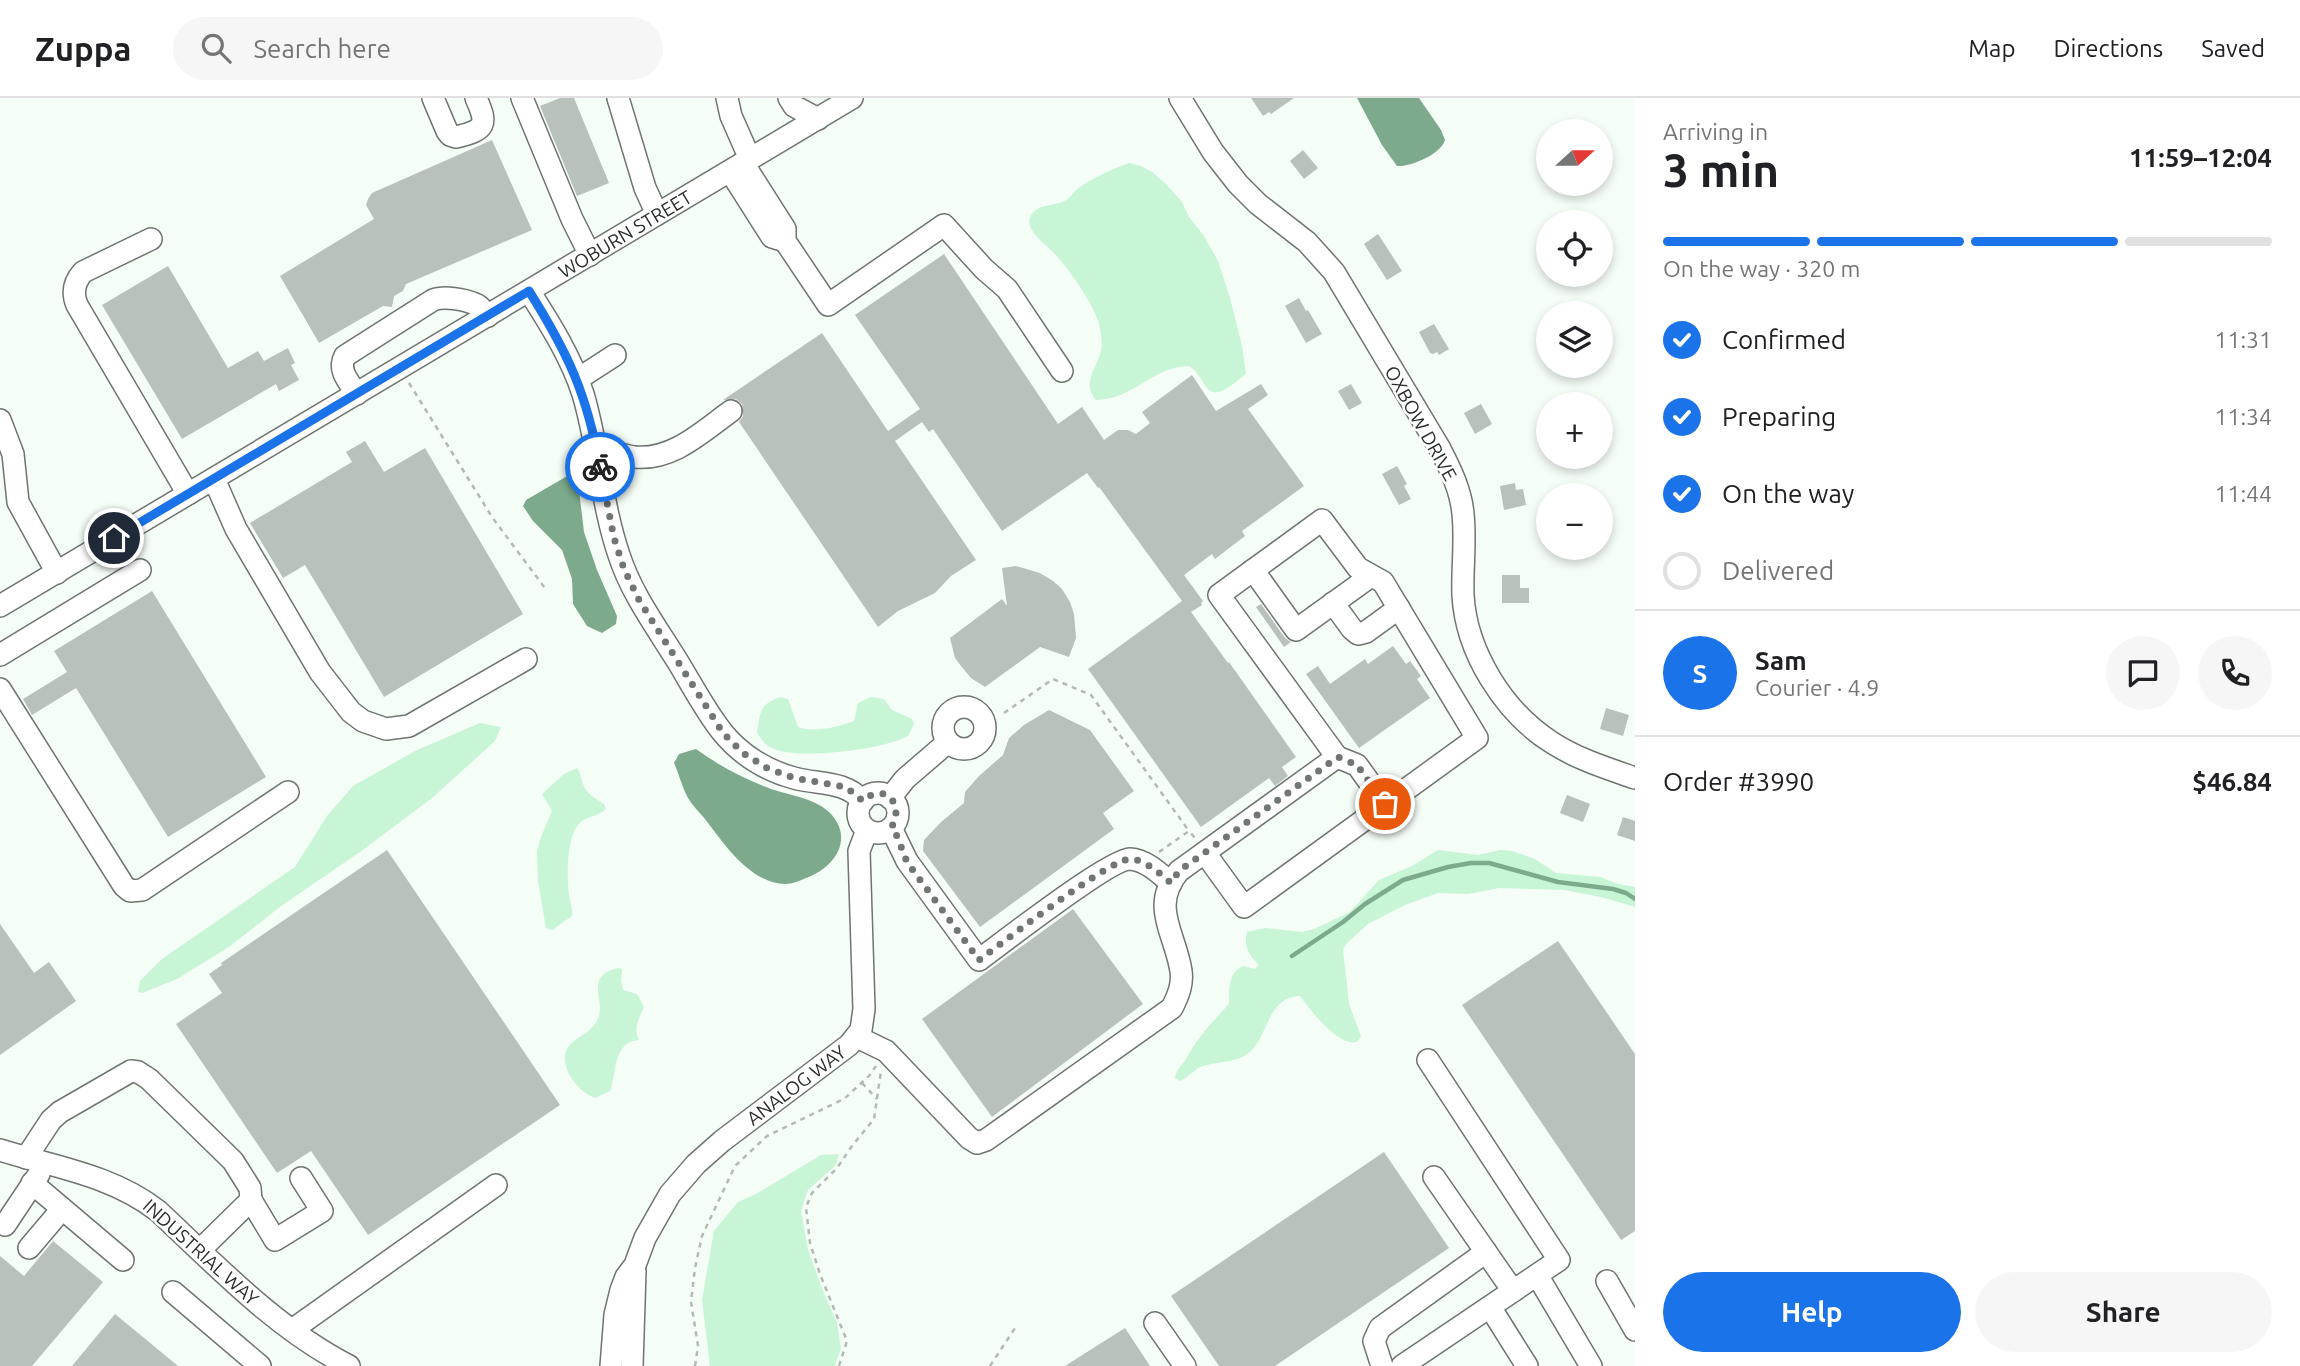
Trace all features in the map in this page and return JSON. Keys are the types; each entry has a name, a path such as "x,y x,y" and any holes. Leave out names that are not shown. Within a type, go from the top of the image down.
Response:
{"street":[{"path":"433,98 447,131 456,137 484,124 485,117 476,98"},
{"path":"522,98 572,219 590,255"},
{"path":"618,98 645,188 657,214"},
{"path":"727,98 741,164 772,237 785,241 828,305 944,225 984,269 1007,289 1062,371"},
{"path":"789,98 794,106 818,119"},
{"name":"WOBURN STREET","path":"0,606 851,98"},
{"name":"OXBOW DRIVE","path":"1180,98 1213,152 1238,184 1258,204 1307,242 1334,272 1440,449 1451,470 1462,503 1463,596 1468,627 1496,686 1522,720 1551,742 1577,756 1635,778"},
{"path":"151,239 83,272 76,282 74,293 77,305 188,494"},
{"path":"529,291 559,340 578,379 596,446 610,522 624,569 639,600 723,733 743,753 767,768 794,778 846,787 863,801 869,795 877,793 890,798 897,814 891,828 878,833 867,830"},
{"path":"356,394 342,369 345,356 433,300 442,298 472,303 488,316"},
{"path":"578,379 615,355"},
{"path":"596,446 634,457 661,455 684,445 731,411"},
{"path":"0,420 13,454 18,502 57,573"},
{"path":"214,479 236,529 320,672 351,712 363,721 386,729 409,726 526,659"},
{"path":"1205,853 1244,907 1477,738 1382,582 1358,568 1322,520 1219,595 1338,757 1357,765 1385,804"},
{"path":"0,656 140,570"},
{"path":"1252,570 1296,630 1371,576"},
{"path":"1333,603 1353,631 1360,634 1399,608"},
{"path":"0,689 124,886 130,891 142,890 288,792"},
{"path":"890,798 905,779 948,742"},
{"path":"858,1037 886,1051 972,1141 982,1142 1006,1116 1133,1023 1172,1008 1180,990 1181,972 1165,917 1171,883 1179,871 1338,757"},
{"name":"ANALOG WAY","path":"611,1366 615,1315 621,1290 635,1265 645,1238 670,1194 696,1164 722,1141 858,1037 863,1022 865,995 859,851 867,830 859,817 863,801"},
{"path":"891,828 907,862 983,966 1095,876 1118,862 1127,859 1148,865 1171,883"},
{"path":"1409,1364 1559,1260 1427,1060"},
{"path":"5,1225 33,1183 36,1161 51,1120 60,1112 131,1071 149,1079 233,1161 250,1188 251,1200 275,1240 321,1211 301,1178"},
{"name":"INDUSTRIAL WAY","path":"0,1150 101,1179 128,1191 158,1211 241,1290 292,1331 343,1365"},
{"path":"1434,1177 1513,1291"},
{"path":"33,1183 123,1260"},
{"path":"292,1331 496,1185"},
{"path":"200,1250 251,1200"},
{"path":"29,1248 62,1209"},
{"path":"1382,1366 1374,1341 1380,1328 1486,1252"},
{"name":"ANALOG WAY","path":"632,1366 635,1265"},
{"path":"1537,1275 1591,1366"},
{"path":"1607,1281 1635,1330"},
{"path":"173,1292 260,1366"},
{"path":"1490,1307 1520,1363"},
{"path":"1155,1322 1185,1366"}],"path":[{"path":"400,368 492,517 547,591"},
{"path":"1004,713 1053,679 1091,695 1205,853"},
{"path":"1148,865 1154,856 1189,831"},
{"path":"697,1366 698,1346 691,1302 695,1268 702,1236 735,1166 766,1136 844,1100 878,1063"},
{"path":"839,1366 848,1340 810,1243 806,1207 812,1194 837,1168 874,1119 883,1067"},
{"path":"862,1083 878,1100"},
{"path":"990,1366 1017,1325"}],"shaded area":[{"path":"1357,98 1419,98 1445,140 1438,150 1425,159 1397,166 1382,145"},
{"path":"1129,163 1152,172 1165,183 1182,202 1218,261 1242,346 1246,374 1221,391 1207,388 1189,366 1164,371 1109,399 1096,400 1092,393 1091,376 1102,344 1096,316 1066,267 1034,233 1029,220 1039,208 1062,202 1089,181"},
{"path":"569,475 574,475 578,482 584,532 617,616 616,624 602,633 587,626 573,604 572,579 562,550 533,521 523,506 526,500"},
{"path":"780,697 788,699 798,727 804,729 826,728 854,721 858,703 871,697 884,699 892,710 912,719 914,724 908,736 881,745 841,752 784,752 767,745 757,732 762,710 768,703"},
{"path":"480,723 501,727 495,741 432,798 281,906 229,947 177,979 142,993 138,992 140,981 162,959 295,867 327,816 353,786 417,750"},
{"path":"696,749 747,779 816,803 830,813 841,833 838,852 832,860 816,873 788,884 772,882 749,870 729,850 686,794 674,763 679,754"},
{"path":"577,768 586,790 604,804 606,809 581,822 574,832 569,849 568,869 572,916 552,930 546,928 538,881 537,851 552,811 542,794 564,774"},
{"path":"1438,850 1478,855 1500,850 1512,851 1535,859 1556,873 1600,877 1635,887 1635,907 1564,890 1499,888 1468,894 1438,893 1405,905 1368,924 1343,950 1349,1004 1361,1036 1357,1042 1342,1039 1334,1033 1300,996 1289,998 1275,1009 1257,1044 1246,1055 1203,1066 1180,1081 1175,1078 1200,1037 1229,1004 1230,982 1234,973 1243,966 1255,969 1259,965 1248,950 1247,932 1265,928 1302,932 1314,929 1350,912 1379,880 1412,866"},
{"path":"618,968 622,969 623,990 637,994 644,1007 637,1027 639,1040 624,1046 617,1060 610,1091 595,1098 570,1076 565,1060 566,1052 570,1045 595,1024 600,1009 599,982 602,976"},
{"path":"839,1154 836,1165 808,1190 801,1211 808,1249 837,1323 841,1348 835,1366 710,1366 702,1300 714,1231 738,1202 821,1155"}],"building":[{"path":"560,98 574,98 609,183 577,196 540,106"},
{"path":"1251,98 1294,98 1271,114 1269,112 1263,116"},
{"path":"492,140 532,230 406,284 403,291 394,296 392,307 383,306 319,343 280,276 374,219 366,205 372,193"},
{"path":"1303,150 1318,168 1304,179 1290,161"},
{"path":"1378,234 1402,271 1387,280 1364,244"},
{"path":"944,254 1058,424 1082,407 1104,440 1118,430 1128,430 1136,434 1150,423 1142,412 1192,375 1216,411 1261,384 1268,395 1248,409 1304,486 1242,531 1245,536 1215,559 1212,554 1184,575 1203,601 1202,605 1191,612 1296,757 1282,767 1288,776 1275,786 1269,778 1201,827 1088,669 1182,601 1087,473 1002,531 933,429 929,432 922,422 895,441 976,560 951,576 935,593 898,611 878,627 739,422 743,416 742,404 736,399 723,400 822,333 888,431 920,409 855,315"},
{"path":"168,266 228,368 258,351 264,361 288,348 295,363 291,365 299,380 279,391 276,384 182,439 102,305"},
{"path":"1299,298 1322,334 1306,343 1285,306"},
{"path":"1434,324 1449,349 1439,355 1437,352 1430,353 1419,332"},
{"path":"1351,384 1362,403 1349,410 1338,391"},
{"path":"1481,404 1492,424 1475,434 1464,413"},
{"path":"365,441 384,472 425,448 523,614 384,697 305,565 283,578 250,523 352,462 346,452"},
{"path":"1397,466 1407,484 1404,486 1411,499 1399,505 1382,474"},
{"path":"1515,483 1516,490 1523,489 1526,505 1504,510 1500,486"},
{"path":"1016,566 1040,573 1062,589 1074,614 1076,638 1069,657 1040,647 985,687 971,678 955,658 950,638 1002,599 1007,606 1002,568"},
{"path":"1502,575 1520,575 1520,588 1529,588 1529,603 1502,603"},
{"path":"152,591 266,777 168,837 76,688 32,715 23,699 67,672 54,651"},
{"path":"1261,604 1285,638 1291,642 1284,647 1256,607"},
{"path":"1393,646 1406,664 1410,661 1421,676 1417,679 1430,698 1359,748 1306,674 1318,666 1330,684 1365,659 1368,664"},
{"path":"1606,708 1629,715 1623,736 1600,729"},
{"path":"1049,710 1090,730 1134,791 1103,813 1114,829 980,927 923,851 924,840 964,803 965,792 1003,755 1009,738"},
{"path":"1567,795 1590,804 1583,822 1560,813"},
{"path":"1623,817 1635,821 1635,841 1617,835"},
{"path":"387,850 560,1105 368,1235 311,1151 277,1173 176,1024 222,993 209,974 222,965 221,963"},
{"path":"1073,909 1143,1004 992,1117 922,1019"},
{"path":"0,924 34,973 49,962 76,1001 0,1055"},
{"path":"1558,941 1635,1054 1635,1231 1621,1240 1462,1005"},
{"path":"1384,1152 1449,1248 1275,1366 1219,1366 1171,1296"},
{"path":"53,1241 103,1282 32,1366 0,1366 0,1256 24,1276"},
{"path":"115,1314 178,1366 72,1366"},
{"path":"1125,1328 1150,1366 1065,1366"}],"waterway":[{"path":"1292,956 1403,880 1471,863 1489,863 1558,882 1613,889 1635,899"}],"way so far":[{"path":"600,467 614,538 624,569 639,600 723,733 743,753 776,772 815,783 846,787 863,801 869,795 877,793 891,799 895,805 897,819 891,828 907,862 979,960 1118,862 1127,859 1142,862 1171,883 1179,871 1338,757 1357,765 1385,804"}],"route":[{"path":"114,538 529,291 559,340 578,379 600,467"}]}
